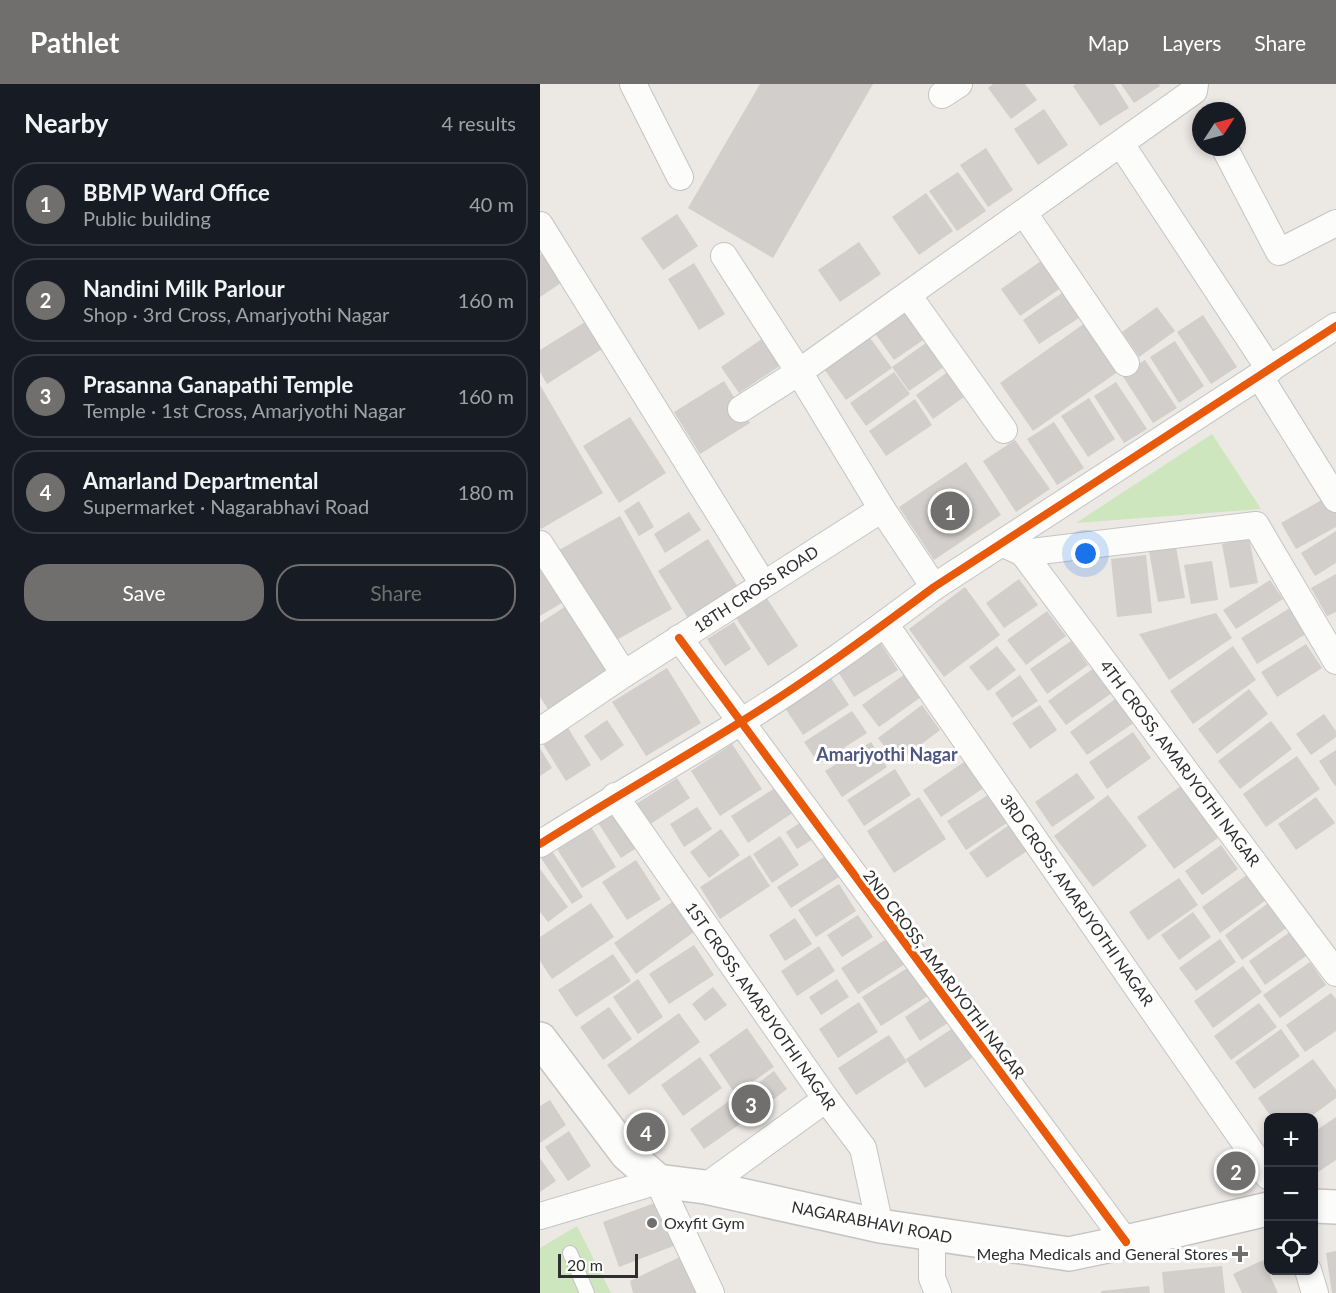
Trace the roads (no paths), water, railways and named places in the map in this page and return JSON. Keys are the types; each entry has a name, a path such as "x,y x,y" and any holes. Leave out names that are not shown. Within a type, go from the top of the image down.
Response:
{"main road":[{"path":"540,1039 627,1155 658,1181"},
{"name":"NAGARABHAVI ROAD","path":"658,1181 705,1187 880,1226 1069,1254 1264,1210"},
{"path":"1318,1206 1336,1207"}],"street":[{"path":"633,84 680,177"},
{"path":"741,409 799,372 1121,144 1198,95"},
{"path":"1121,144 1265,374 1336,499"},
{"path":"1229,156 1279,252 1336,224"},
{"path":"1024,213 1126,363"},
{"path":"540,225 763,584"},
{"path":"724,256 934,588"},
{"path":"908,295 1004,430"},
{"path":"540,844 615,796 741,722 934,588 1012,548 1336,326"},
{"name":"18TH CROSS ROAD","path":"540,731 679,638 882,509"},
{"path":"1012,548 1256,525 1336,661"},
{"path":"540,544 624,674"},
{"name":"4TH CROSS, AMARJYOTHI NAGAR","path":"1012,548 1336,974"},
{"name":"3RD CROSS, AMARJYOTHI NAGAR","path":"885,624 1264,1169"},
{"name":"2ND CROSS, AMARJYOTHI NAGAR","path":"679,638 1126,1242"},
{"name":"1ST CROSS, AMARJYOTHI NAGAR","path":"615,796 826,1100 863,1148 880,1226"},
{"path":"705,1187 826,1100"},
{"path":"540,1215 658,1181 711,1293"},
{"path":"932,1234 932,1278 938,1293"},
{"path":"1310,1275 1315,1293"}],"lane":[{"path":"570,1253 586,1293"}],"place":[{"name":"BBMP Ward Office","path":"950,511"},
{"name":"Prasanna Ganapathi Temple","path":"751,1104"},
{"name":"Amarland Departmental","path":"646,1132"},
{"name":"Nandini Milk Parlour","path":"1236,1171"},
{"name":"Oxyfit Gym","path":"652,1223"},
{"name":"Megha Medicals and General Stores","path":"1240,1254"}],"district":[{"name":"Amarjyothi Nagar","path":"887,755"}]}
